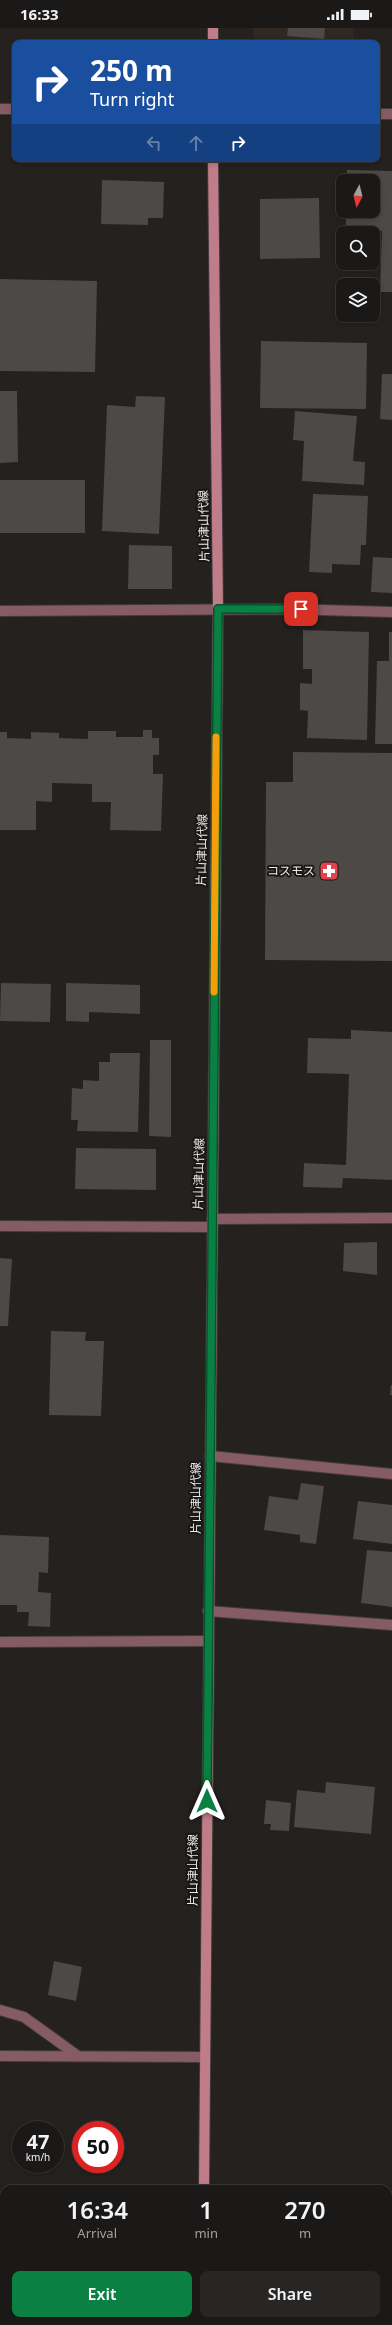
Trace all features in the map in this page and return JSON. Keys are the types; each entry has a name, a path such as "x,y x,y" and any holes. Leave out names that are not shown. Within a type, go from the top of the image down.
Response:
{"main road":[{"path":"213,28 213,40"},
{"name":"片山津山代線","path":"204,2185 218,609 213,162"}],"street":[{"path":"0,109 12,109"},
{"path":"380,114 392,114"},
{"path":"0,611 286,609 392,612"},
{"path":"0,1226 212,1223 392,1218"},
{"path":"210,1456 392,1474"},
{"path":"208,1611 392,1625"},
{"path":"0,1642 208,1641"},
{"path":"0,2010 24,2017 78,2056"},
{"path":"0,2056 205,2057"}],"shaded area":[{"path":"253,28 353,28 354,40 254,40"}],"building":[{"path":"288,28 325,28 324,39 287,36"},
{"path":"347,170 392,171 392,292 380,292 382,231 380,231 380,226 346,226 346,218 380,218 380,174 347,174"},
{"path":"102,180 164,182 163,218 148,218 148,225 101,224"},
{"path":"319,198 320,258 260,259 260,199"},
{"path":"0,279 97,281 95,372 0,371"},
{"path":"261,341 367,343 366,409 260,408"},
{"path":"382,374 392,374 392,420 380,419"},
{"path":"0,391 17,391 18,462 0,463"},
{"path":"136,396 165,397 159,534 102,531 107,405 135,407"},
{"path":"295,411 357,416 353,461 365,462 364,485 302,481 304,441 293,440"},
{"path":"0,480 85,480 85,533 0,533"},
{"path":"313,494 368,496 366,545 361,545 360,565 332,564 332,573 309,572"},
{"path":"129,545 172,546 172,589 128,589"},
{"path":"373,557 392,558 392,593 371,592"},
{"path":"303,630 369,632 367,740 307,738 308,711 300,710 300,683 312,684 312,669 303,669"},
{"path":"389,632 392,632 392,744 375,744 377,661 389,661"},
{"path":"143,730 152,730 152,738 159,738 159,755 153,755 153,774 163,774 161,831 110,830 111,802 92,802 92,784 52,783 52,802 36,801 36,830 0,830 0,732 7,732 7,738 31,739 31,732 59,733 59,738 88,739 88,731 116,731 116,737 143,737"},
{"name":"コスモス","path":"293,752 392,753 392,961 265,960 266,782 293,782"},
{"path":"1,983 51,984 50,1022 0,1021"},
{"path":"66,983 140,985 140,1014 89,1012 89,1022 66,1021"},
{"path":"351,1030 392,1032 392,1180 343,1178 342,1188 303,1187 304,1163 346,1165 349,1074 307,1073 308,1038 351,1039"},
{"path":"150,1040 171,1040 171,1137 149,1136"},
{"path":"110,1053 140,1053 138,1132 77,1131 78,1120 71,1120 72,1088 83,1089 83,1080 99,1081 99,1062 110,1062"},
{"path":"76,1148 156,1149 156,1190 75,1189"},
{"path":"377,1242 377,1275 343,1271 344,1243"},
{"path":"0,1258 12,1259 8,1326 0,1326"},
{"path":"51,1331 86,1332 85,1341 104,1341 101,1416 49,1415"},
{"path":"391,1385 392,1395 390,1395"},
{"path":"301,1483 324,1486 316,1544 300,1542 300,1535 264,1530 269,1496 298,1500"},
{"path":"358,1501 392,1505 392,1544 353,1539"},
{"path":"0,1535 49,1537 48,1573 39,1572 38,1592 51,1593 50,1627 28,1626 29,1612 17,1612 17,1605 0,1605"},
{"path":"367,1550 392,1552 392,1607 361,1603"},
{"path":"326,1782 375,1787 371,1834 294,1827 297,1790 325,1793"},
{"path":"266,1800 291,1803 289,1831 270,1830 271,1824 264,1824"},
{"path":"54,1961 82,1967 76,2001 48,1995"}],"slow traffic":[{"path":"214,992 216,737"}],"place":[{"name":"コスモス","path":"329,871"}],"route":[{"path":"207,1801 218,609 301,609"}]}
